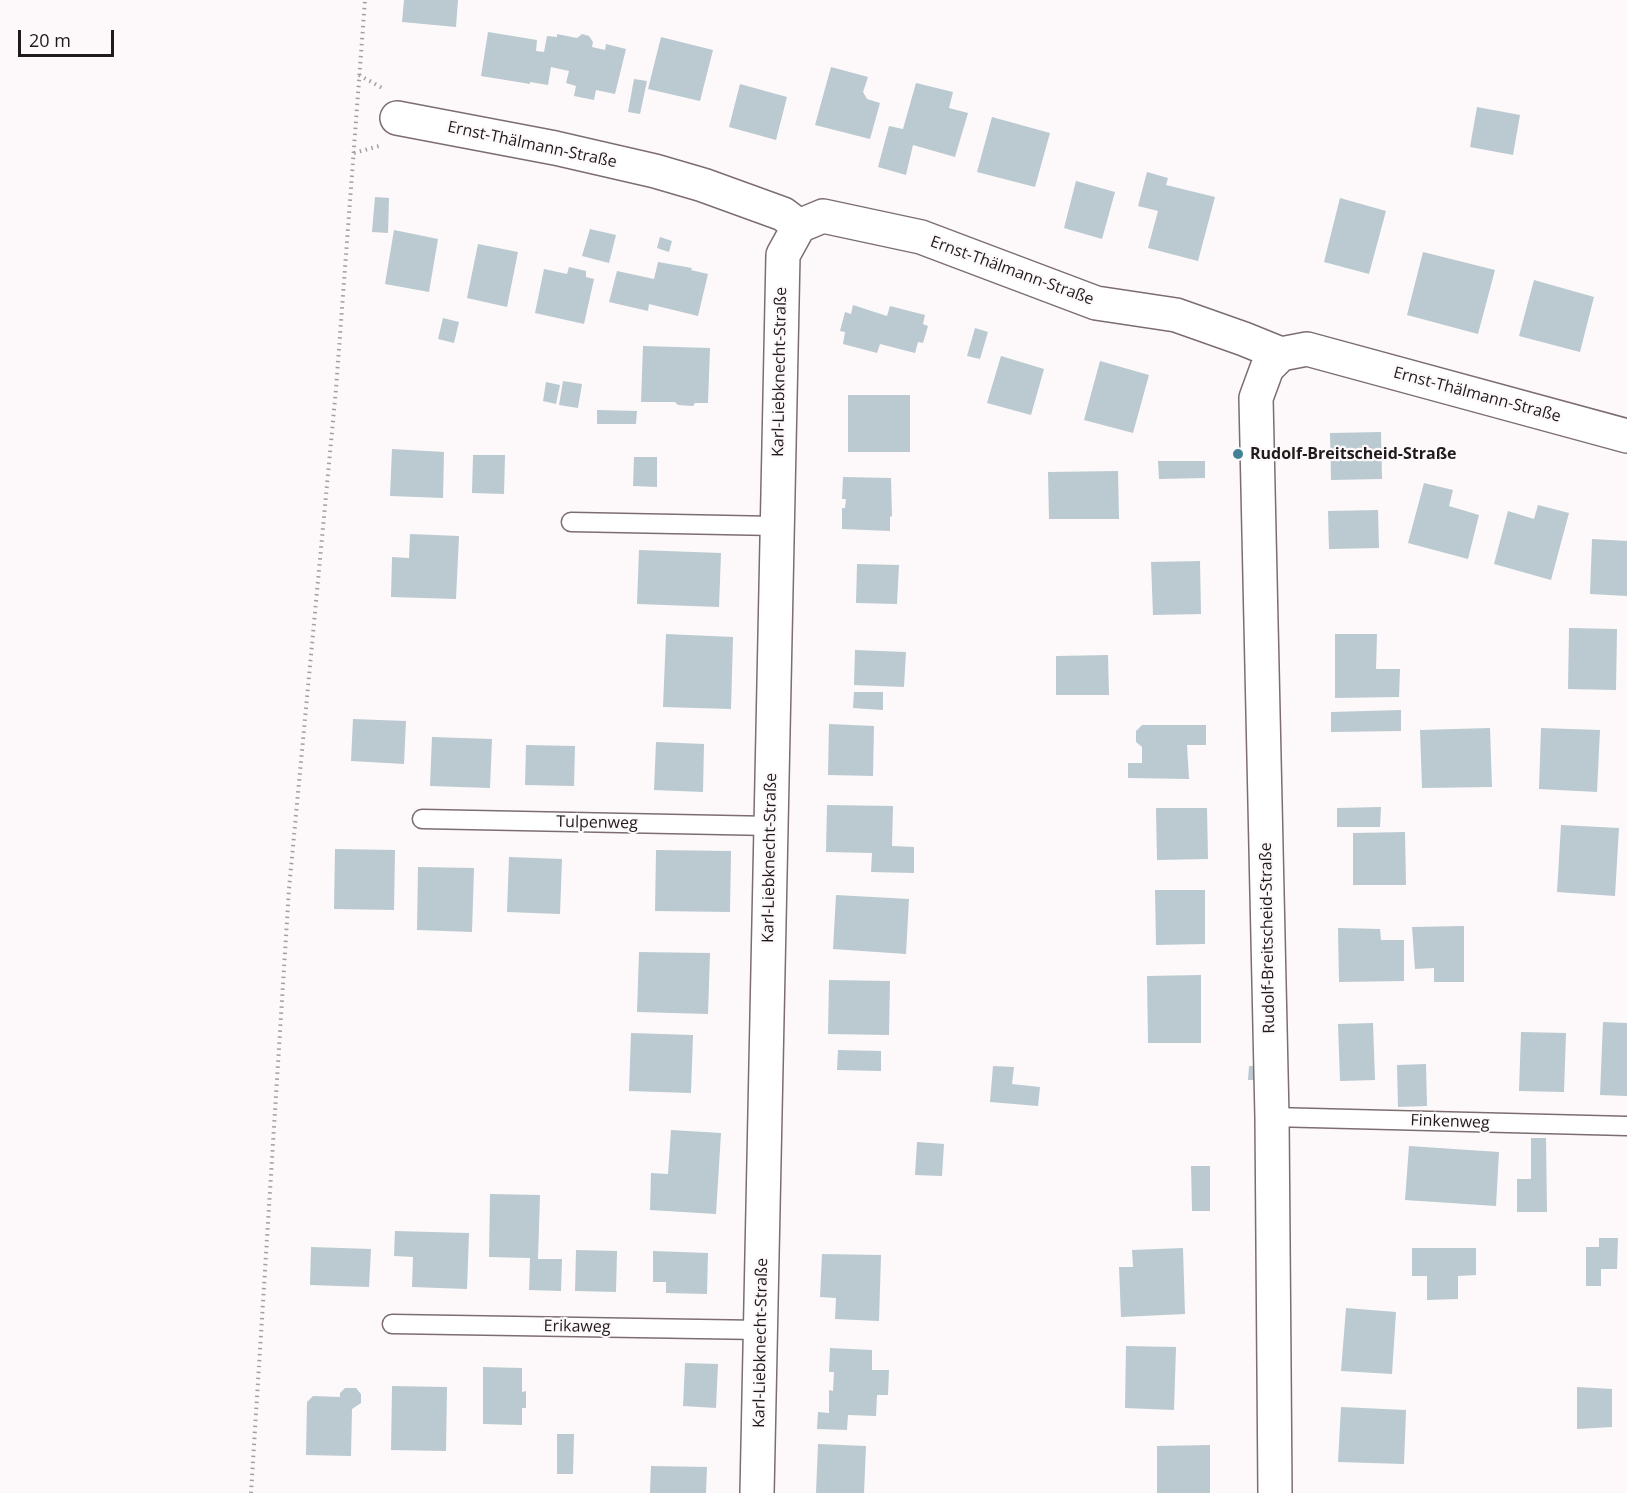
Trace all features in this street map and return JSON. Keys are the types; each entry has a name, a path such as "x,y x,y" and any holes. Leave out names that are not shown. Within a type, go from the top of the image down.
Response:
{"street":[{"name":"Ernst-Thälmann-Straße","path":"389,118 555,148 655,171 703,185 783,214 799,226 823,216 921,237 1096,303 1176,315 1281,354 1307,349 1627,436"},
{"name":"Karl-Liebknecht-Straße","path":"757,1493 783,255 799,226"},
{"name":"Rudolf-Breitscheid-Straße","path":"1275,1493 1272,1117 1256,398 1267,368 1281,354"}],"lane":[{"path":"571,522 776,526"},
{"name":"Tulpenweg","path":"422,819 771,826"},
{"name":"Finkenweg","path":"1272,1117 1627,1126"},
{"name":"Erikaweg","path":"392,1324 761,1330"}],"path":[{"path":"251,1493 289,889 336,389 365,0"},
{"path":"354,153 389,118 359,75"}],"building":[{"path":"404,0 458,0 456,27 402,22"},
{"path":"488,32 537,40 536,51 544,52 547,36 557,37 557,34 577,38 582,34 589,36 593,42 592,47 605,50 606,44 626,49 615,94 596,90 594,100 574,96 576,86 566,83 569,71 551,67 548,85 481,76"},
{"path":"661,37 713,50 700,101 648,89"},
{"path":"831,67 868,77 863,92 867,99 880,103 870,139 815,125"},
{"path":"634,79 647,81 640,114 628,112"},
{"path":"916,83 953,92 949,108 968,113 955,157 913,145 906,175 878,167 889,126 903,129"},
{"path":"740,84 787,97 776,140 729,127"},
{"path":"1477,107 1520,115 1513,155 1470,147"},
{"path":"992,117 1050,133 1035,187 977,172"},
{"path":"1147,172 1168,178 1166,185 1215,197 1198,261 1148,248 1158,211 1138,206"},
{"path":"1076,181 1115,192 1102,239 1064,228"},
{"path":"375,197 389,198 388,233 372,232"},
{"path":"1340,198 1386,211 1369,274 1324,262"},
{"path":"590,229 616,235 609,263 582,256"},
{"path":"394,230 438,239 429,292 385,284"},
{"path":"660,237 672,241 669,252 657,248"},
{"path":"478,244 518,252 507,307 467,298"},
{"path":"1423,252 1495,270 1478,334 1407,315"},
{"path":"658,262 692,268 691,270 708,274 698,316 649,304 648,311 609,302 617,271 654,279"},
{"path":"569,267 586,271 586,277 594,279 584,324 535,313 544,269 567,274"},
{"path":"1534,280 1594,297 1580,352 1519,336"},
{"path":"853,305 887,316 890,306 925,315 923,324 928,326 923,343 918,342 915,353 880,344 877,353 843,344 845,332 840,331 845,312 851,314"},
{"path":"443,318 459,322 454,343 438,339"},
{"path":"975,328 988,332 980,359 967,356"},
{"path":"643,346 710,348 708,403 695,403 693,406 678,405 675,402 641,402"},
{"path":"1001,356 1044,369 1031,415 987,403"},
{"path":"1100,361 1149,375 1133,433 1084,420"},
{"path":"563,381 582,384 578,408 559,405"},
{"path":"546,382 560,385 556,404 543,401"},
{"path":"848,395 910,395 910,452 848,452"},
{"path":"597,410 637,411 636,424 597,424"},
{"path":"1381,432 1382,479 1331,480 1330,433"},
{"path":"392,449 444,452 443,498 390,496"},
{"path":"473,455 505,455 504,494 472,493"},
{"path":"634,457 657,457 657,487 633,486"},
{"path":"1158,461 1205,461 1205,478 1159,479"},
{"path":"1118,471 1119,519 1049,519 1048,472"},
{"path":"843,477 891,478 890,531 842,529 842,508 845,508 846,499 842,499"},
{"path":"1424,483 1453,490 1449,506 1479,515 1468,559 1408,543"},
{"path":"1538,505 1569,513 1551,580 1494,564 1508,511 1534,519"},
{"path":"1378,510 1379,548 1329,549 1328,511"},
{"path":"410,534 459,536 456,599 391,597 392,557 409,558"},
{"path":"1592,539 1627,541 1627,596 1590,594"},
{"path":"639,550 721,553 719,607 637,604"},
{"path":"1200,561 1201,614 1153,615 1151,562"},
{"path":"857,564 899,565 897,604 856,603"},
{"path":"1569,628 1617,629 1616,690 1568,689"},
{"path":"666,634 733,637 731,709 663,707"},
{"path":"1335,634 1377,634 1376,669 1400,669 1399,697 1335,698"},
{"path":"855,650 906,652 904,687 854,685"},
{"path":"1108,655 1109,695 1056,695 1056,656"},
{"path":"854,692 883,692 883,710 853,708"},
{"path":"1401,710 1401,731 1331,732 1331,712"},
{"path":"353,719 406,721 404,764 351,761"},
{"path":"829,724 874,726 873,776 828,775"},
{"path":"1142,725 1206,725 1206,745 1187,745 1189,779 1128,778 1128,763 1142,763 1142,747 1136,742 1136,731"},
{"path":"1490,728 1492,787 1422,788 1420,730"},
{"path":"1541,728 1600,730 1597,792 1539,789"},
{"path":"432,737 492,739 490,788 430,786"},
{"path":"656,742 704,744 703,792 654,790"},
{"path":"526,745 575,746 574,786 525,785"},
{"path":"827,805 893,806 892,846 914,847 914,873 871,872 872,853 826,852"},
{"path":"1381,807 1380,827 1337,827 1337,808"},
{"path":"1156,808 1207,808 1208,859 1157,860"},
{"path":"1561,825 1619,828 1615,896 1557,892"},
{"path":"1405,832 1406,885 1353,885 1353,833"},
{"path":"335,849 395,850 394,910 334,909"},
{"path":"656,850 731,851 730,912 655,911"},
{"path":"509,857 562,859 560,914 507,912"},
{"path":"418,867 474,868 472,932 417,930"},
{"path":"1155,890 1205,890 1205,944 1156,945"},
{"path":"836,895 909,899 906,954 833,949"},
{"path":"1464,926 1464,982 1434,982 1434,968 1415,969 1412,927"},
{"path":"1338,928 1380,929 1381,940 1404,940 1404,981 1339,982"},
{"path":"639,952 710,953 708,1014 637,1012"},
{"path":"1201,975 1201,1043 1148,1043 1147,976"},
{"path":"829,980 890,981 889,1035 828,1034"},
{"path":"1603,1022 1627,1023 1627,1096 1600,1095"},
{"path":"1373,1023 1375,1080 1340,1081 1338,1024"},
{"path":"1521,1032 1566,1033 1564,1092 1519,1091"},
{"path":"631,1033 693,1035 691,1093 629,1091"},
{"path":"838,1050 881,1051 881,1071 837,1070"},
{"path":"1426,1064 1427,1106 1398,1107 1397,1065"},
{"path":"993,1066 1014,1067 1012,1084 1040,1087 1038,1106 990,1102"},
{"path":"1249,1066 1258,1066 1258,1080 1248,1080"},
{"path":"671,1130 721,1133 716,1214 650,1210 651,1173 668,1174"},
{"path":"1531,1138 1546,1138 1547,1212 1517,1212 1517,1179 1531,1179"},
{"path":"917,1142 944,1144 942,1176 915,1175"},
{"path":"1409,1146 1499,1152 1496,1206 1405,1200"},
{"path":"1191,1166 1210,1166 1210,1211 1192,1211"},
{"path":"490,1194 540,1195 538,1259 562,1259 561,1291 529,1290 530,1258 489,1257"},
{"path":"395,1231 469,1233 467,1289 412,1287 413,1257 394,1256"},
{"path":"1599,1238 1618,1238 1617,1269 1601,1269 1601,1286 1586,1286 1586,1247 1599,1247"},
{"path":"311,1247 371,1249 369,1287 310,1285"},
{"path":"1183,1248 1185,1314 1121,1317 1119,1267 1133,1267 1132,1250"},
{"path":"1412,1248 1476,1248 1476,1275 1458,1276 1458,1299 1427,1300 1427,1276 1412,1276"},
{"path":"576,1250 617,1251 616,1292 575,1291"},
{"path":"653,1251 708,1253 707,1294 666,1293 666,1282 653,1282"},
{"path":"822,1254 881,1255 879,1321 835,1319 836,1298 820,1297"},
{"path":"1346,1308 1396,1312 1392,1374 1341,1371"},
{"path":"1126,1346 1176,1347 1174,1410 1125,1408"},
{"path":"830,1348 872,1350 872,1370 889,1370 888,1395 877,1395 876,1416 848,1415 847,1430 817,1429 818,1412 829,1413 829,1390 833,1391 834,1372 829,1372"},
{"path":"685,1363 718,1364 716,1408 683,1406"},
{"path":"483,1367 522,1368 522,1392 526,1391 526,1408 522,1408 522,1425 483,1424"},
{"path":"392,1386 447,1387 446,1451 391,1450"},
{"path":"1577,1387 1612,1389 1612,1427 1577,1429"},
{"path":"345,1388 356,1388 361,1394 361,1403 352,1409 351,1456 306,1455 307,1402 313,1396 340,1397 340,1393"},
{"path":"1341,1407 1406,1410 1404,1464 1338,1462"},
{"path":"557,1434 574,1434 573,1474 557,1474"},
{"path":"818,1444 866,1446 864,1493 816,1493"},
{"path":"1210,1445 1210,1493 1157,1493 1157,1446"},
{"path":"651,1466 707,1467 706,1493 650,1493"}],"place":[{"name":"Rudolf-Breitscheid-Straße","path":"1238,454"}]}
